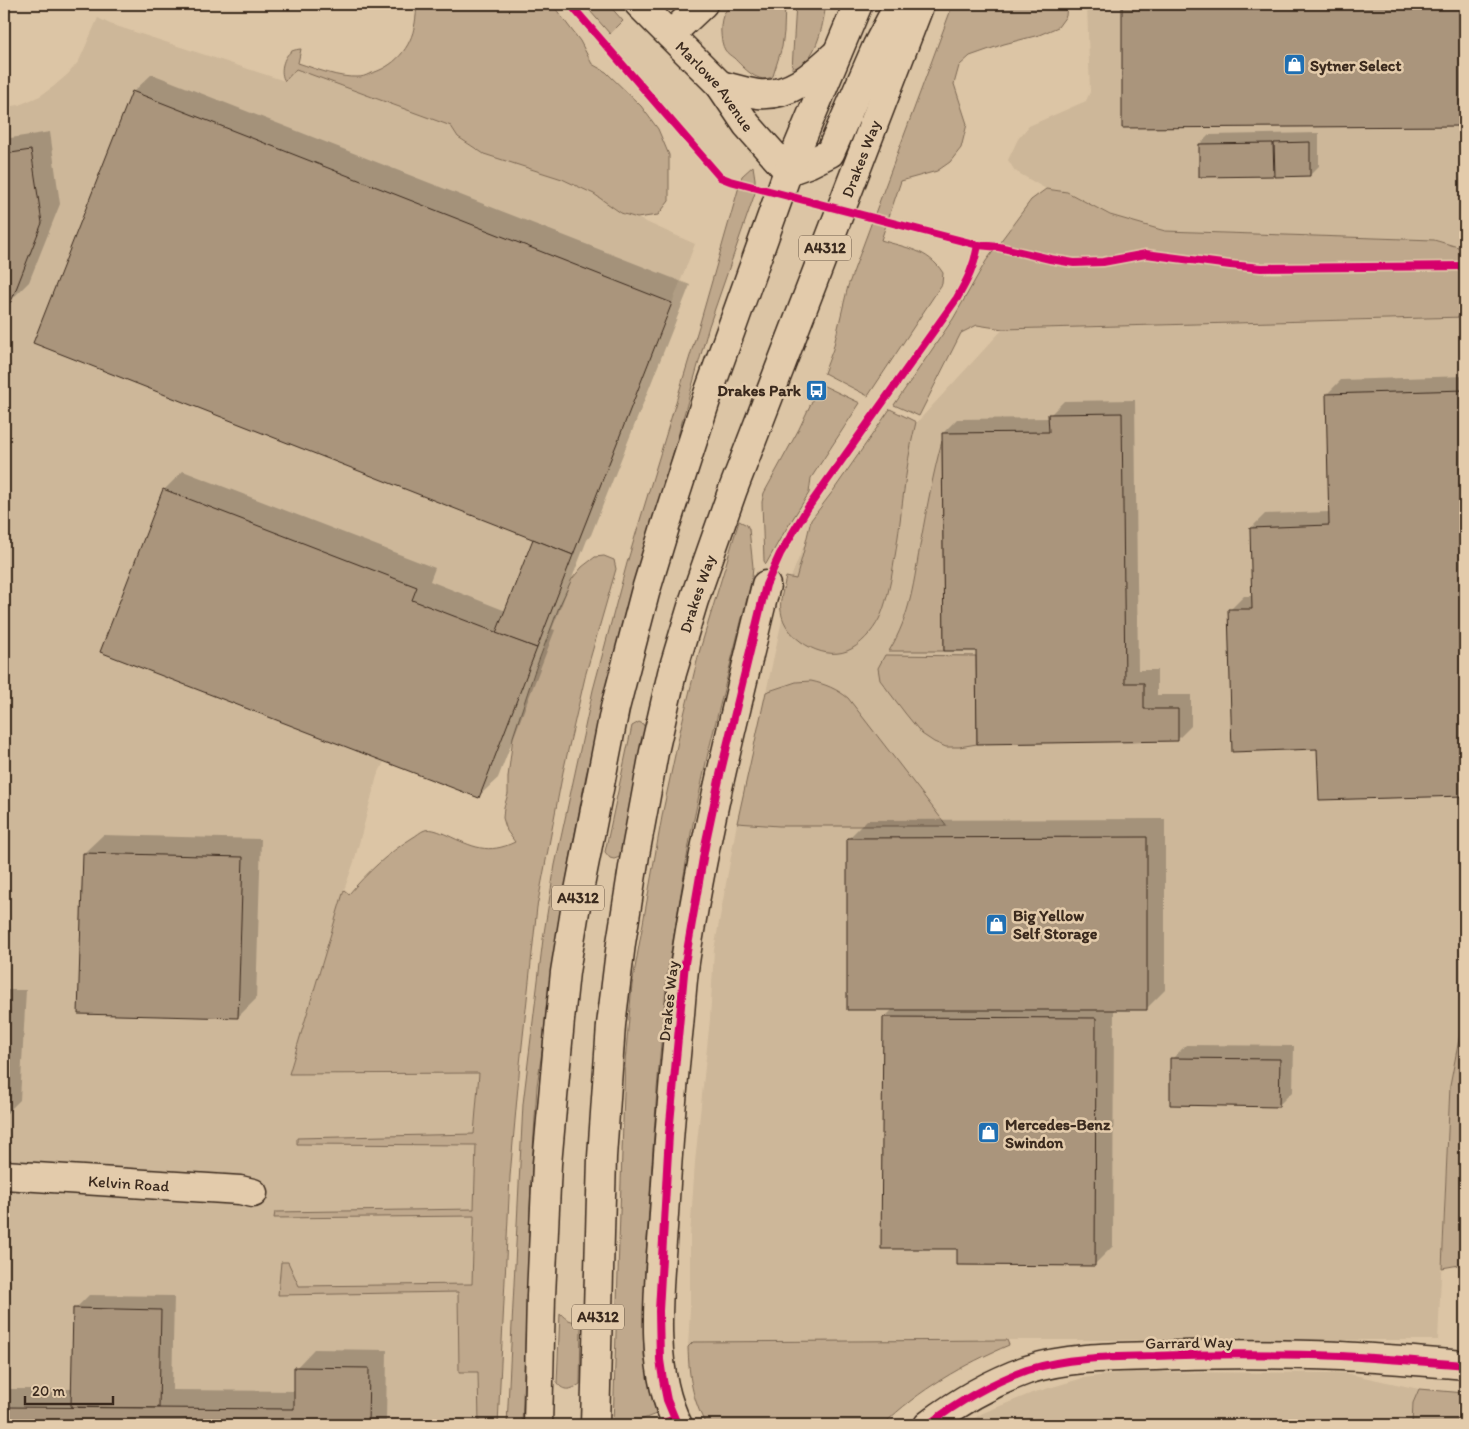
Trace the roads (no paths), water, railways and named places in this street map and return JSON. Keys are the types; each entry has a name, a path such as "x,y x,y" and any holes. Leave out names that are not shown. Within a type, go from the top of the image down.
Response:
{"main road":[{"name":"Marlowe Avenue","path":"639,4 720,86 747,125 788,171"},
{"path":"670,35 703,4"},
{"name":"A4312","path":"538,1425 547,1164 558,1038 572,928 611,727 645,593 685,461 788,171 858,4"},
{"path":"788,171 830,153 877,46 899,4"},
{"name":"Drakes Way","path":"595,1425 602,1157 611,1025 621,943 635,855 654,752 672,673 694,600 732,492 920,4"},
{"path":"720,86 758,94 781,92 808,79 837,53"},
{"name":"Drakes Way","path":"678,1425 668,1400 663,1380 659,1311 669,1134 685,963 706,841 720,775 766,585"},
{"name":"Kelvin Road","path":"4,1174 240,1190 252,1193"},
{"name":"Garrard Way","path":"928,1425 961,1402 995,1383 1028,1370 1090,1358 1192,1354 1341,1356 1465,1366"}],"place":[{"name":"Sytner Select","path":"1294,65"},
{"name":"Drakes Park","path":"817,390"},
{"name":"Big Yellow Self Storage","path":"997,924"},
{"name":"Mercedes-Benz Swindon","path":"989,1133"}]}
